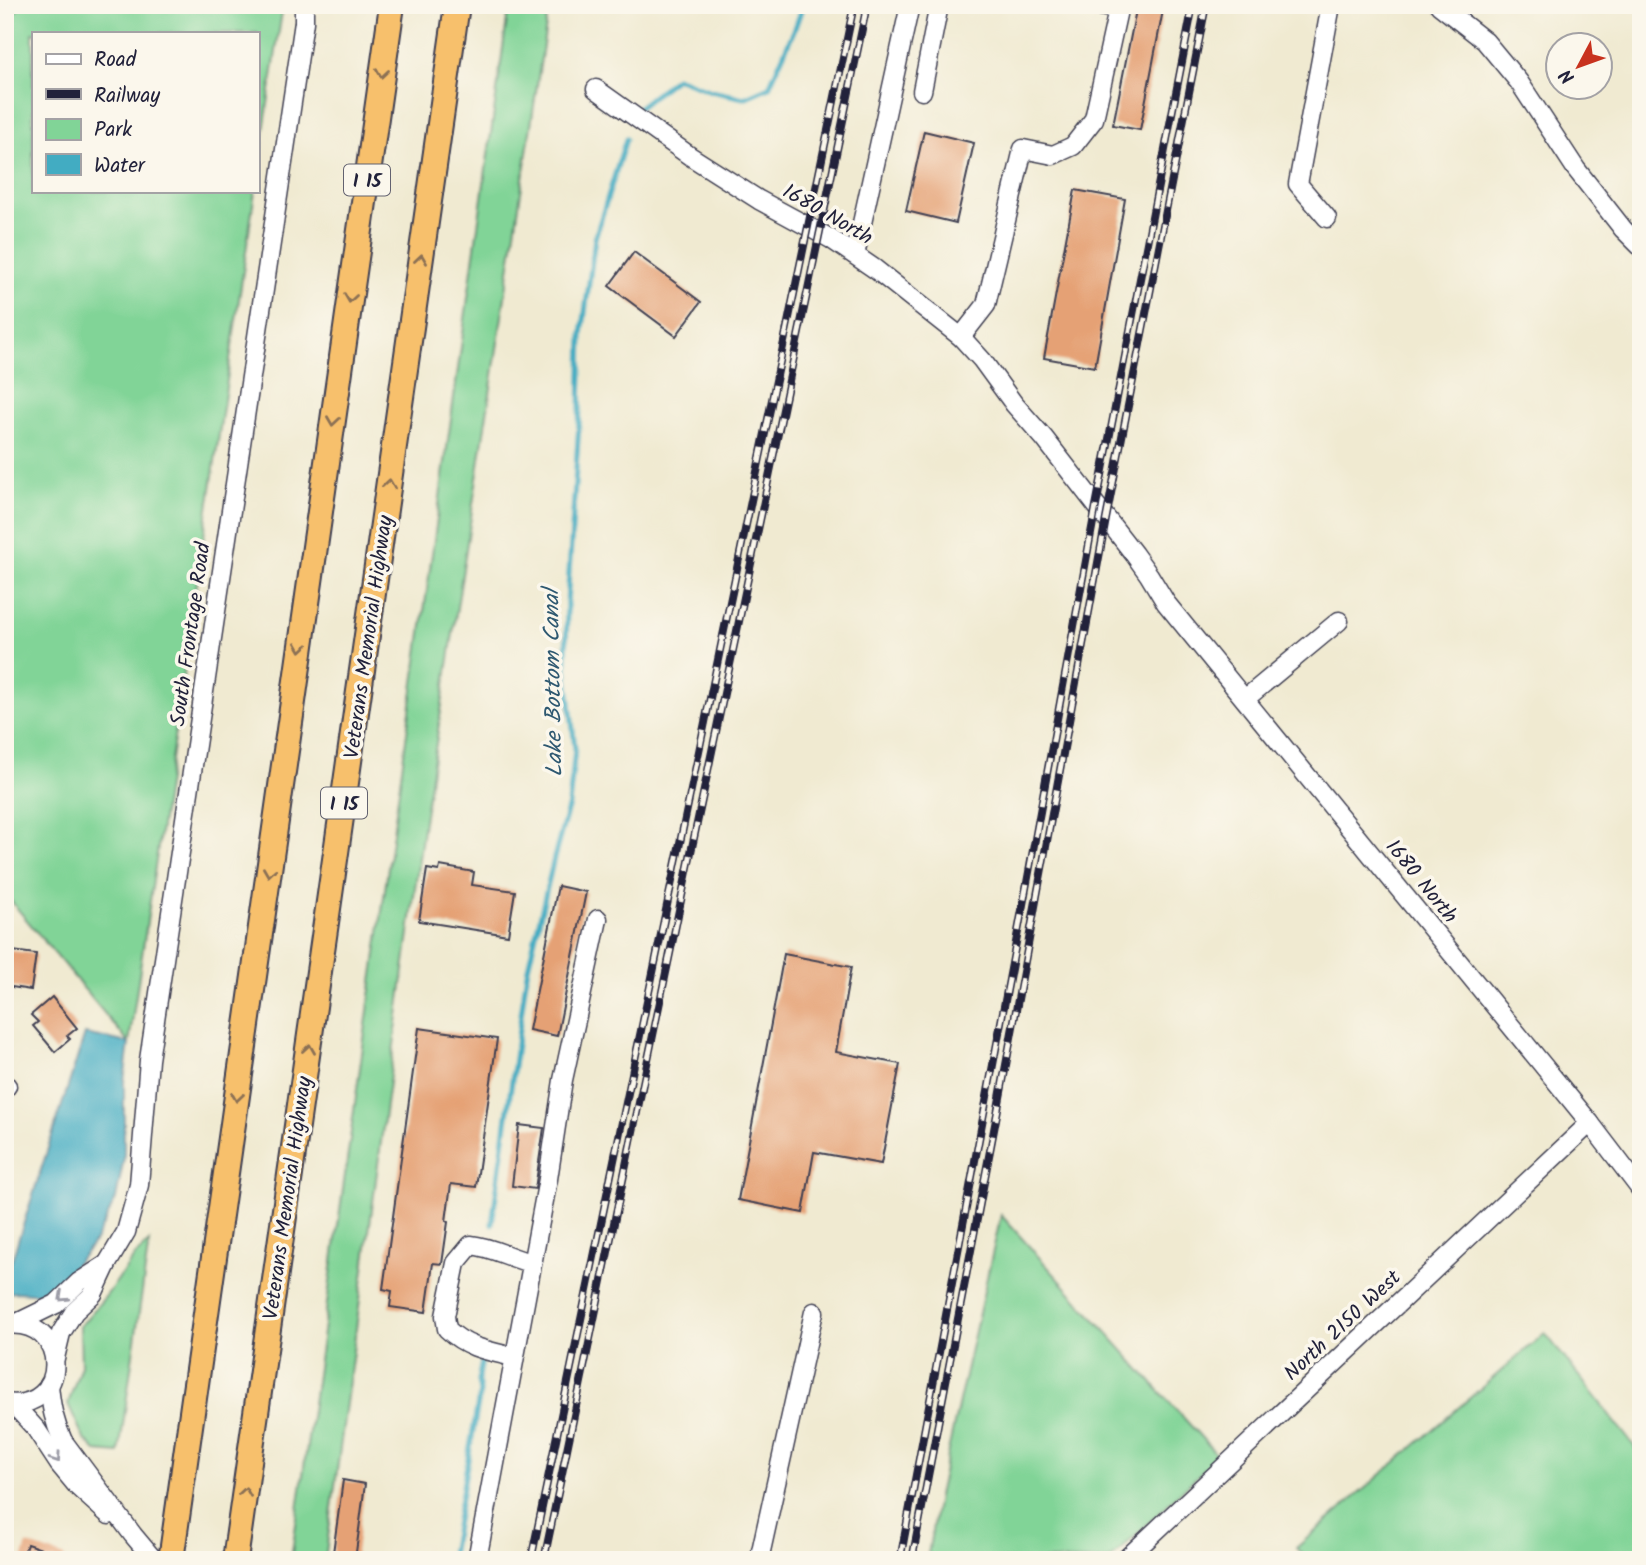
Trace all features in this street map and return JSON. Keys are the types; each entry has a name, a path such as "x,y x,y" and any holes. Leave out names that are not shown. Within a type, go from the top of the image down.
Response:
{"highway":[{"name":"I 15","path":"171,1560 392,5"},
{"name":"Veterans Memorial Highway","path":"235,1560 457,5"}],"street":[{"name":"South Frontage Road","path":"49,1385 53,1377 61,1332 74,1312 93,1294 126,1232 139,1185 149,1060 304,23 304,5"},
{"path":"855,255 910,5"},
{"path":"922,91 939,5"},
{"path":"961,337 986,305 1023,149 1054,155 1073,146 1094,119 1118,10 1097,5"},
{"path":"1327,218 1297,184 1331,5"},
{"path":"1439,5 1485,41 1519,82 1576,169 1623,229 1641,247"},
{"name":"1680 North","path":"596,89 690,156 759,200 855,255 961,337 982,360 1014,404 1049,464 1135,576 1166,603 1590,1123 1641,1190"},
{"path":"1245,699 1339,621"},
{"path":"477,1560 548,1179 563,1080 598,919"},
{"name":"North 2150 West","path":"1125,1560 1590,1123"},
{"path":"514,1357 462,1342 447,1329 445,1316 456,1263 471,1245 483,1246 513,1259 531,1263"},
{"name":"South Frontage Road","path":"8,1325 55,1304 79,1282 107,1264"},
{"path":"759,1560 814,1312"},
{"path":"8,1325 25,1325 41,1334 48,1340 55,1358"},
{"path":"10,1404 25,1404 35,1400 49,1385"},
{"path":"49,1385 51,1407 63,1441 153,1560"},
{"path":"10,1404 36,1429 78,1487 133,1535"}],"green space":[{"path":"23,5 283,5 259,163 259,32 32,32 32,192 255,192 129,1043 5,894 5,21"},
{"path":"509,5 549,5 424,821 325,1560 291,1560"},
{"path":"1001,1215 1218,1456 1110,1560 927,1560 939,1491"},
{"path":"149,1242 119,1453 96,1451 84,1439 68,1404 81,1365 80,1326"},
{"path":"1545,1333 1641,1455 1641,1560 1307,1560 1296,1548"}],"water":[{"path":"85,1034 129,1043 124,1082 124,1158 116,1199 95,1241 57,1286 41,1294 5,1293 5,1281"}],"building":[{"path":"1137,5 1164,5 1140,130 1113,125"},
{"path":"924,131 974,143 956,223 906,211"},
{"path":"1075,190 1125,199 1095,367 1044,358"},
{"path":"634,252 701,302 676,336 609,286"},
{"path":"440,866 474,872 472,885 515,891 508,935 419,921 427,869 439,871"},
{"path":"558,886 586,892 557,1036 529,1030"},
{"path":"5,950 36,954 31,990 5,986"},
{"path":"784,954 851,967 836,1052 900,1064 881,1164 814,1152 803,1213 738,1200"},
{"path":"52,997 77,1028 67,1036 70,1039 55,1052 33,1026 38,1022 31,1015"},
{"path":"419,1028 497,1039 476,1187 451,1184 442,1264 433,1263 426,1312 390,1307 392,1291 383,1289"},
{"path":"519,1125 544,1128 535,1189 512,1186"},
{"path":"343,1480 365,1484 355,1560 332,1560"},
{"path":"27,1544 65,1557 64,1560 22,1560"}],"waterway":[{"name":"Lake Bottom Canal","path":"638,108 676,78 711,91 744,98 769,87 803,5"},
{"name":"Lake Bottom Canal","path":"492,1224 527,972 569,804 575,749 566,666 567,603 580,409 582,335 595,238 626,139"},
{"name":"Lake Bottom Canal","path":"450,1560 480,1392 478,1381 482,1361"}],"railway":[{"path":"531,1560 854,5"},
{"path":"544,1560 867,5"},
{"path":"900,1560 1096,506 1193,5"},
{"path":"912,1560 1106,519 1206,5"}]}
